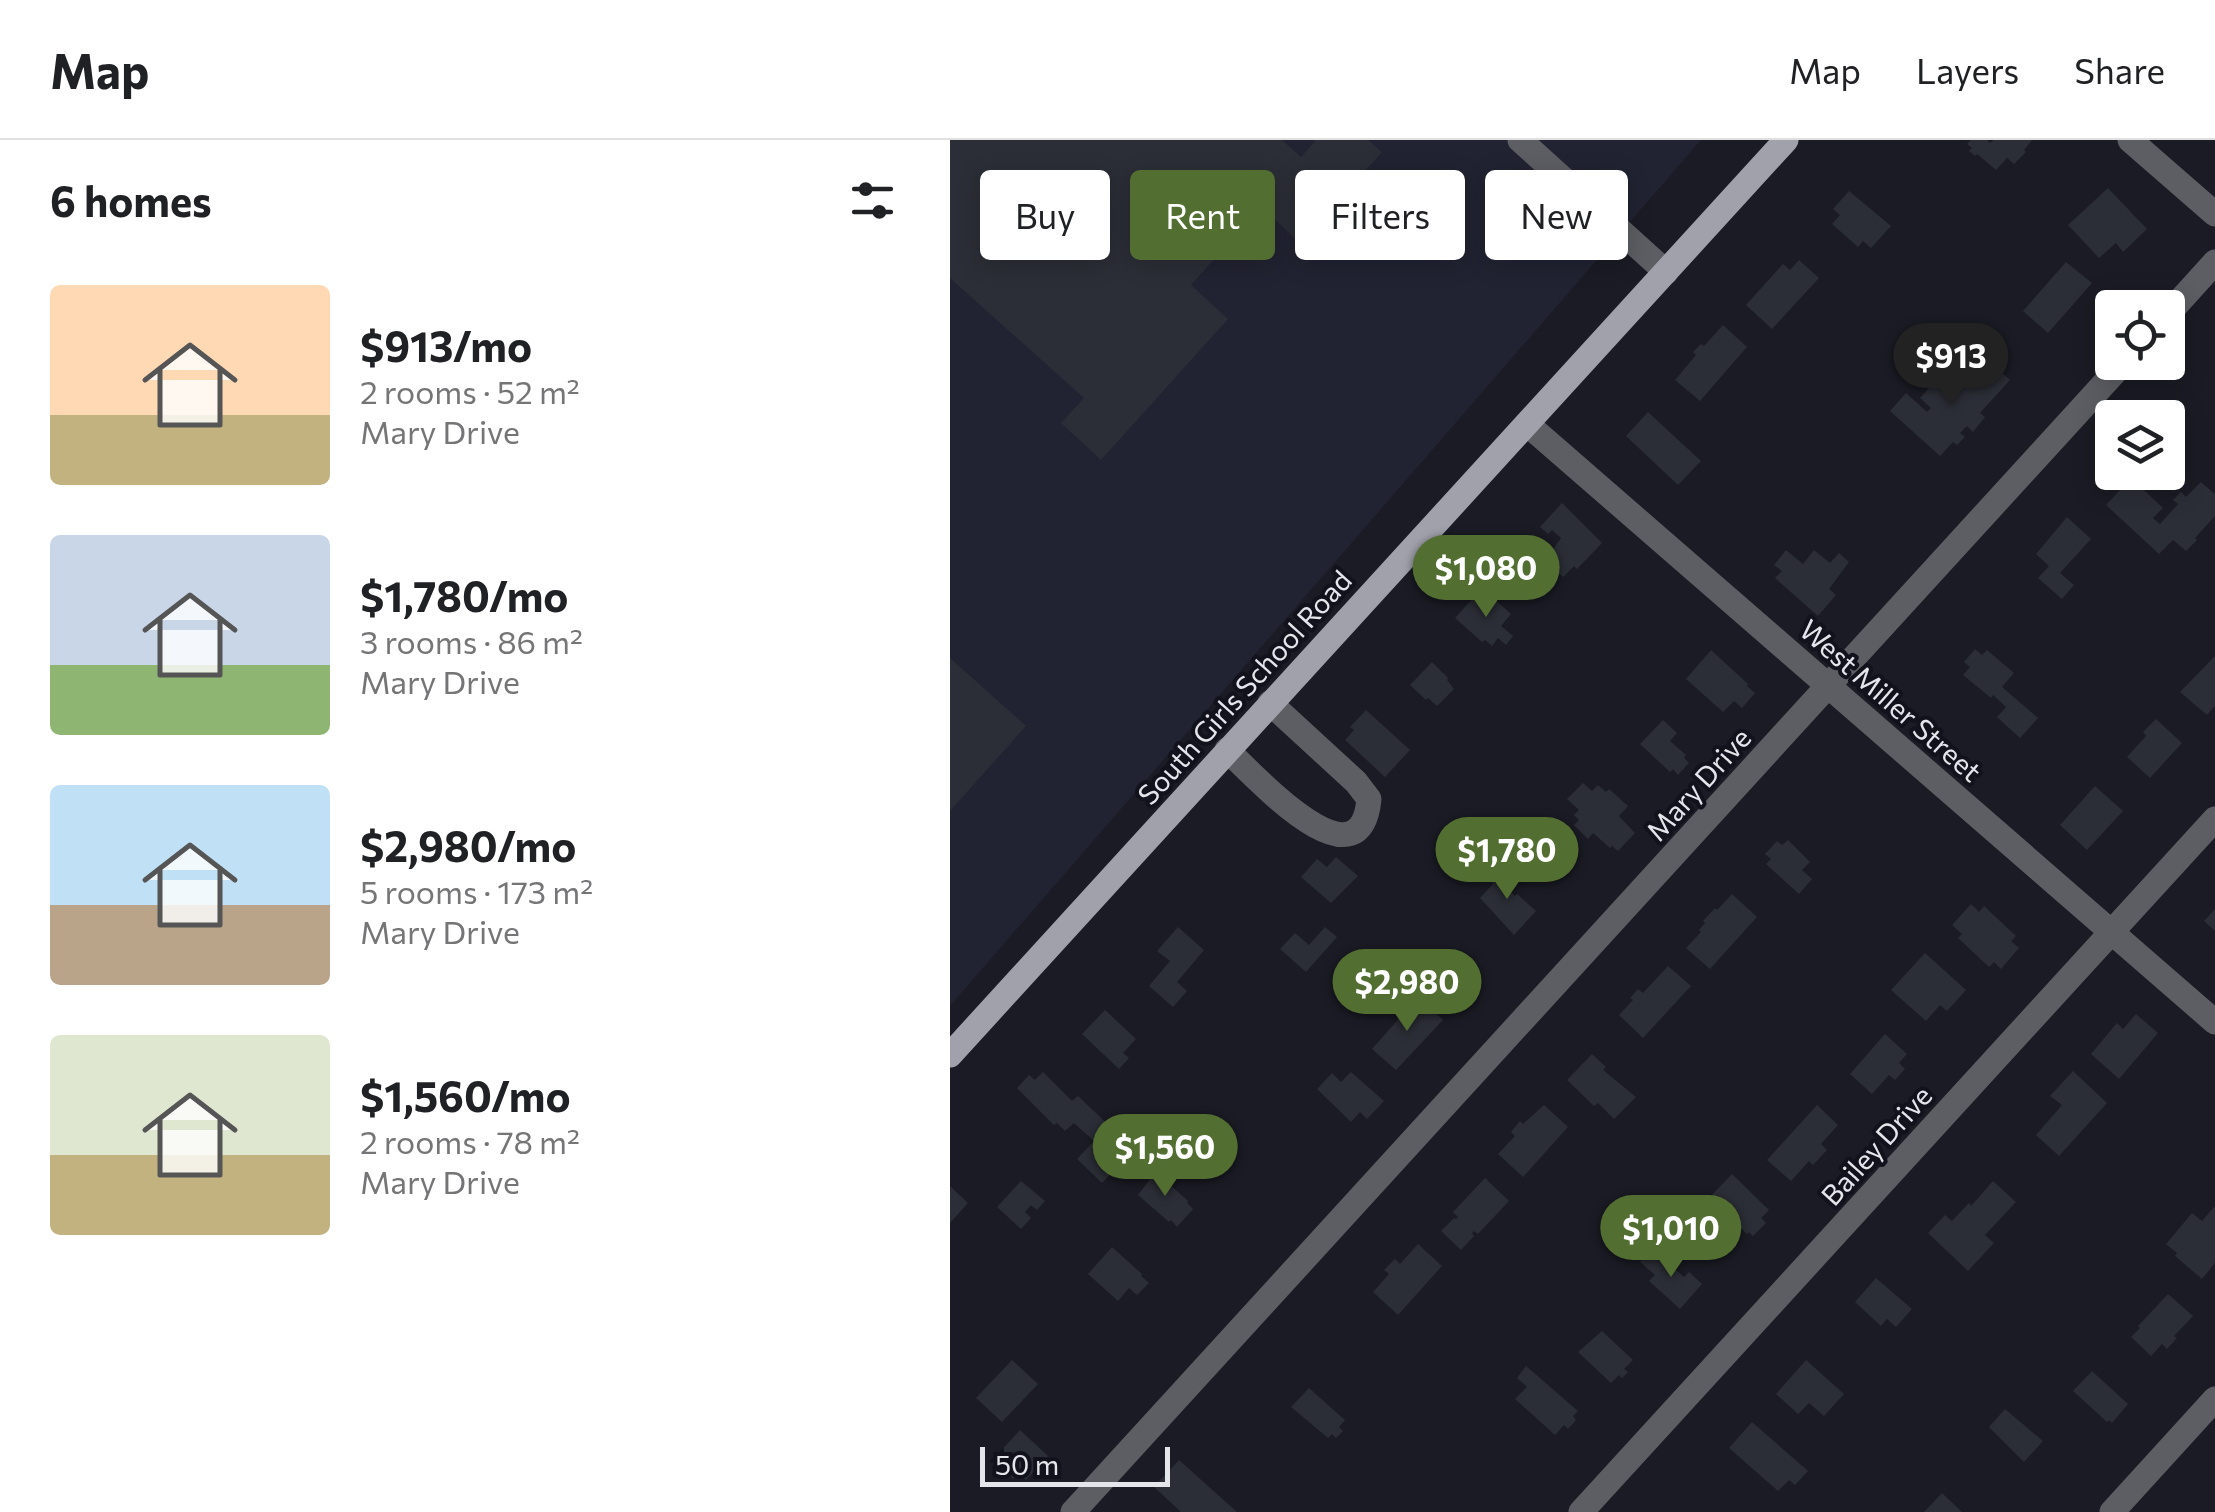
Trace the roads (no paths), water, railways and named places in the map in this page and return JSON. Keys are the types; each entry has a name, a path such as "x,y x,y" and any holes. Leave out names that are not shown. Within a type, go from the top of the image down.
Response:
{"main road":[{"name":"South Girls School Road","path":"950,1055 1786,140"}],"street":[{"path":"1520,140 1666,272"},
{"path":"2130,140 2215,214"},
{"path":"2185,295 2215,262"},
{"name":"Mary Drive","path":"1074,1512 2108,380"},
{"name":"West Miller Street","path":"1527,424 2215,1022"},
{"path":"1227,750 1319,830 1346,836 1363,824 1369,799 1356,782 1270,703"},
{"name":"Bailey Drive","path":"1582,1512 2215,819"},
{"path":"2112,1512 2215,1399"}]}
